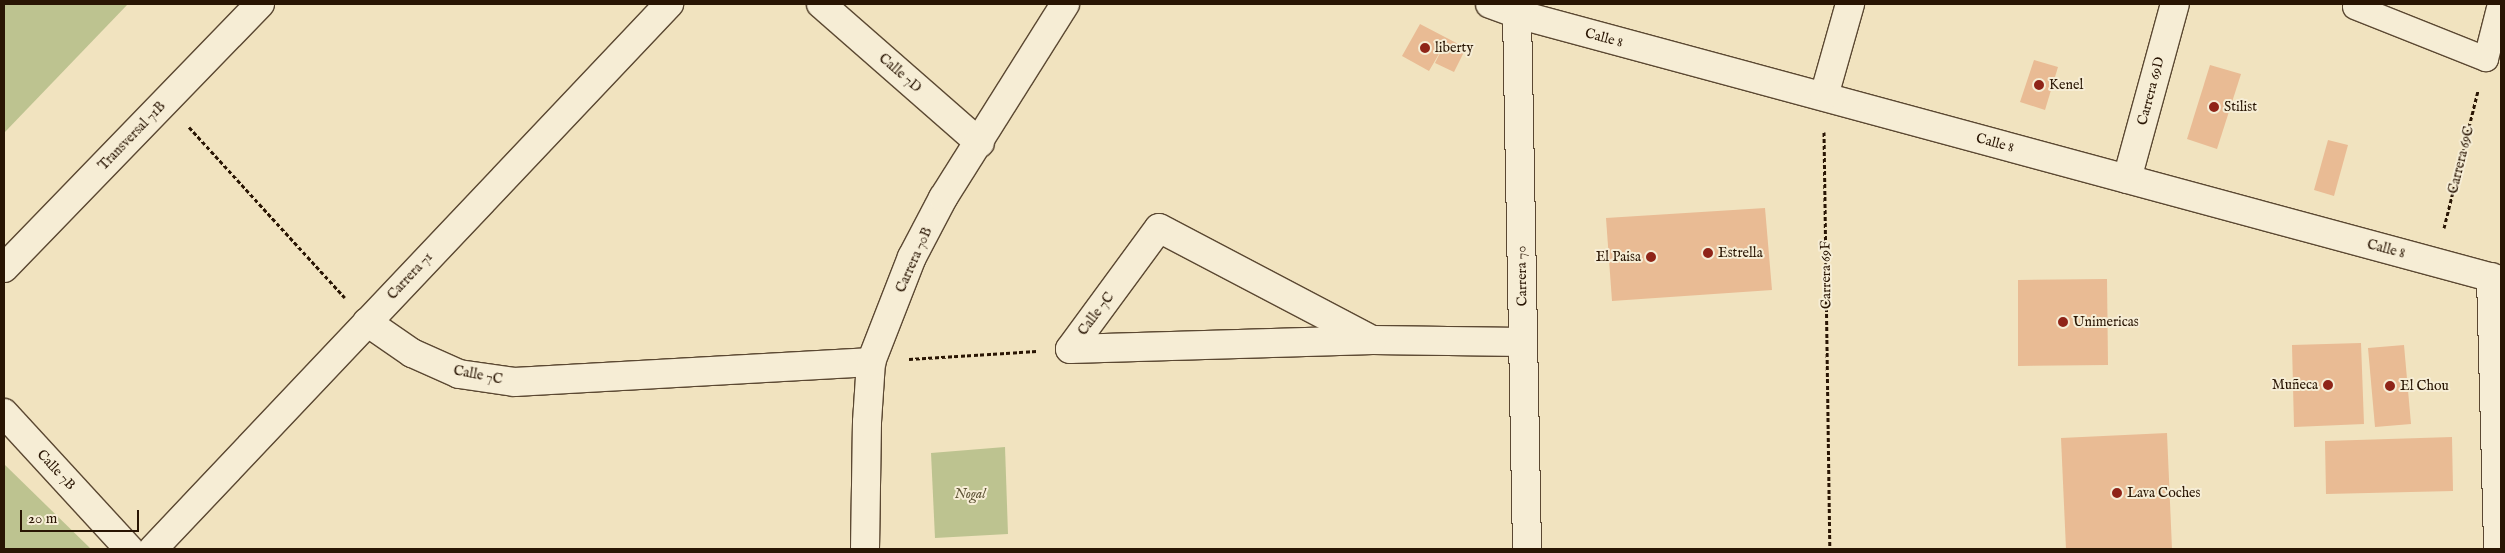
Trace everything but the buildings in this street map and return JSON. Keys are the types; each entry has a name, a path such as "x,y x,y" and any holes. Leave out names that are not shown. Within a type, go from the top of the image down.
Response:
{"street":[{"name":"Transversal 71B","path":"4,268 260,4"},
{"name":"Carrera 71","path":"153,549 669,4"},
{"name":"Calle 7D","path":"821,4 980,143"},
{"name":"Carrera 70B","path":"865,549 867,422 871,362 912,257 943,198 980,143 1066,4"},
{"name":"Calle 8","path":"1490,4 1519,9 1824,96 2496,278"},
{"path":"1824,96 1850,4"},
{"name":"Carrera 69D","path":"2127,179 2176,4"},
{"name":"Carrera 70","path":"1519,9 1527,549"},
{"name":"Calle 7C","path":"1070,349 1160,228 1373,340"},
{"path":"2496,278 2498,549"},
{"name":"Calle 7C","path":"367,322 412,353 459,374 515,382 871,362"},
{"name":"Calle 7C","path":"1070,349 1373,340 1523,342"},
{"name":"Calle 7B","path":"4,413 129,549"}],"lane":[{"path":"2355,8 2486,59 2500,4"}],"path":[{"name":"Carrera 69C","path":"2436,262 2486,59"},
{"name":"Carrera 69F","path":"1824,96 1830,549"},
{"path":"165,101 367,322"},
{"path":"871,362 1070,349"},
{"path":"1799,549 1830,549"}],"green space":[{"path":"4,4 128,4 4,133"},
{"name":"Nogal","path":"1005,447 1008,534 935,538 931,453"},
{"path":"4,464 91,549 4,549"}],"place":[{"name":"liberty","path":"1425,48"},
{"name":"Kenel","path":"2039,85"},
{"name":"Stilist","path":"2214,107"},
{"name":"Estrella","path":"1708,253"},
{"name":"El Paisa","path":"1651,257"},
{"name":"Unimericas","path":"2063,322"},
{"name":"Muñeca","path":"2328,385"},
{"name":"El Chou","path":"2390,386"},
{"name":"Lava Coches","path":"2117,493"}]}
